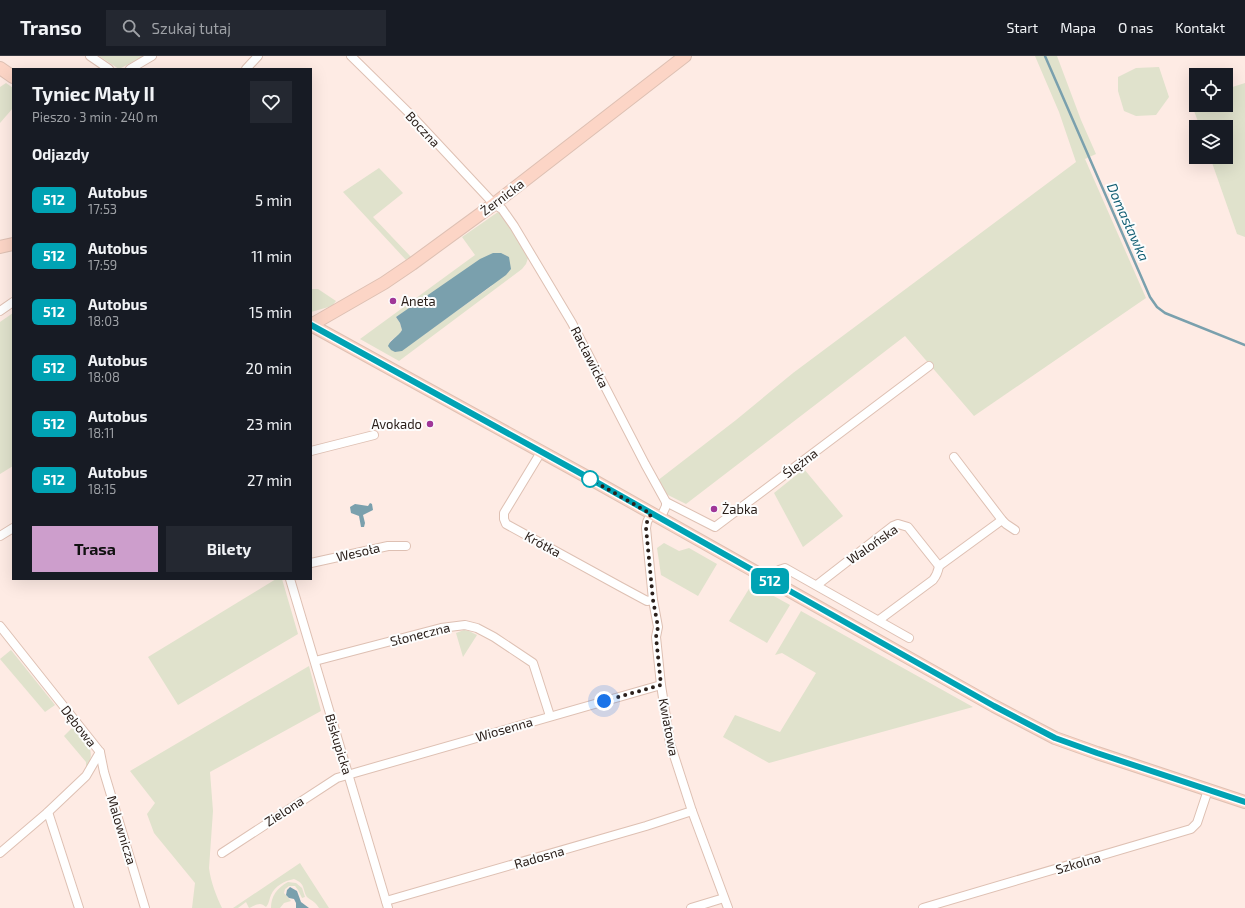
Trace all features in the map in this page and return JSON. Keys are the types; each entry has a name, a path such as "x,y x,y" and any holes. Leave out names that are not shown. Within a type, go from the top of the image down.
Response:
{"street":[{"path":"90,56 98,66"},
{"path":"132,68 152,56"},
{"path":"247,68 258,56"},
{"name":"Boczna","path":"351,56 401,105 494,204"},
{"name":"Żernicka","path":"312,324 384,283 412,264 494,204 685,56"},
{"path":"0,68 12,76"},
{"name":"Racławicka","path":"494,204 502,209 514,226 572,323 666,502"},
{"path":"0,247 12,244"},
{"path":"0,311 12,303"},
{"path":"312,326 994,706 1055,738 1245,802"},
{"name":"Ślężna","path":"666,502 715,527 929,366"},
{"path":"312,451 374,435"},
{"name":"Krótka","path":"541,452 504,513 506,524 620,587 648,601 653,600"},
{"path":"954,457 1002,520 1015,530"},
{"path":"656,517 666,506 666,502"},
{"name":"Kwiatowa","path":"656,517 647,522 646,528 653,600 658,627 656,637 661,685 670,744 692,811 728,908"},
{"path":"879,620 933,580 937,576 938,566 1002,520"},
{"name":"Walońska","path":"817,585 898,524 903,524 908,527 938,566"},
{"path":"0,536 12,529"},
{"name":"Wesoła","path":"312,564 388,546 406,546"},
{"path":"773,582 779,570 785,568 909,638"},
{"name":"Biskupicka","path":"290,580 387,905"},
{"name":"Słoneczna","path":"315,661 441,628 465,625 477,628 494,637 533,663 550,716"},
{"name":"Dębowa","path":"0,626 100,752 86,776 48,812 0,853"},
{"name":"Wiosenna","path":"348,774 661,685"},
{"name":"Malownicza","path":"100,752 104,772 145,908"},
{"name":"Zielona","path":"222,852 337,778 348,774"},
{"name":"Szkolna","path":"923,908 1191,829 1197,823 1208,790"},
{"name":"Radosna","path":"387,905 692,811"},
{"path":"48,812 79,908"},
{"path":"691,908 724,898"}],"green space":[{"path":"99,56 144,56 121,68 117,68"},
{"path":"1035,56 1057,56 1081,120 1096,154 1085,159 1146,298 974,416 905,336 686,504 664,493 657,481 736,420 793,373 1076,162 1059,112"},
{"path":"1159,67 1169,97 1156,115 1136,116 1124,111 1118,91 1118,77 1136,68"},
{"path":"6,83 12,87 12,109 0,123 0,87"},
{"path":"1245,83 1245,237 1237,234 1212,164 1233,164 1233,120 1197,120 1194,112 1233,112 1233,87"},
{"path":"379,168 403,193 373,217 411,257 406,260 343,192"},
{"path":"498,212 502,214 529,255 526,264 522,269 399,361 360,339 475,255 462,237","holes":["493,285 402,350 395,352 390,341 399,335 402,330 396,317"]},
{"path":"312,289 318,289 336,301 332,306 312,312"},
{"path":"12,314 12,467 0,474 0,322"},
{"path":"804,469 843,516 803,547 774,493"},
{"path":"664,543 679,551 689,548 717,564 698,596 661,575 657,548"},
{"path":"274,580 282,580 298,634 178,705 148,657"},
{"path":"752,584 790,605 767,643 729,621"},
{"path":"801,611 973,707 769,763 723,737 735,715 780,732 816,673 782,653 775,655"},
{"path":"464,630 477,635 463,657 456,633"},
{"path":"11,650 55,705 45,712 0,659"},
{"path":"309,666 321,711 210,772 213,811 209,868 214,889 222,908 192,908 195,883 154,833 147,814 155,803 130,771"},
{"path":"72,728 78,729 90,747 91,757 86,768 86,762 64,736"},
{"path":"300,863 329,908 319,908 307,897 300,883 294,879 283,883 275,889 266,907 260,904 249,908 246,902 238,908 233,908"},
{"path":"288,882 296,883 302,888 305,897 302,898 295,886 289,886 285,889 284,893 291,901 284,903 280,908 271,908 273,896"}],"water":[{"path":"493,253 501,253 509,257 511,269 506,275 402,351 395,352 391,350 388,346 389,344 402,330 396,317 480,259"},
{"path":"370,503 372,504 373,510 363,515 365,523 364,527 361,527 359,516 351,513 350,507 355,504 368,506"},
{"path":"290,887 297,891 301,902 309,908 296,908 294,899 289,898 286,895 287,890"}],"waterway":[{"name":"Domasławka","path":"1045,56 1150,297 1157,307 1165,313 1245,345"}],"bus line":[{"name":"512","path":"312,326 589,478 994,706 1055,738 1245,802"}],"place":[{"name":"Aneta","path":"393,301"},
{"name":"Avokado","path":"430,424"},
{"name":"Żabka","path":"714,509"}],"route":[{"path":"590,479 589,478 651,514 646,528 653,600 658,627 656,637 661,685 604,701"}]}
